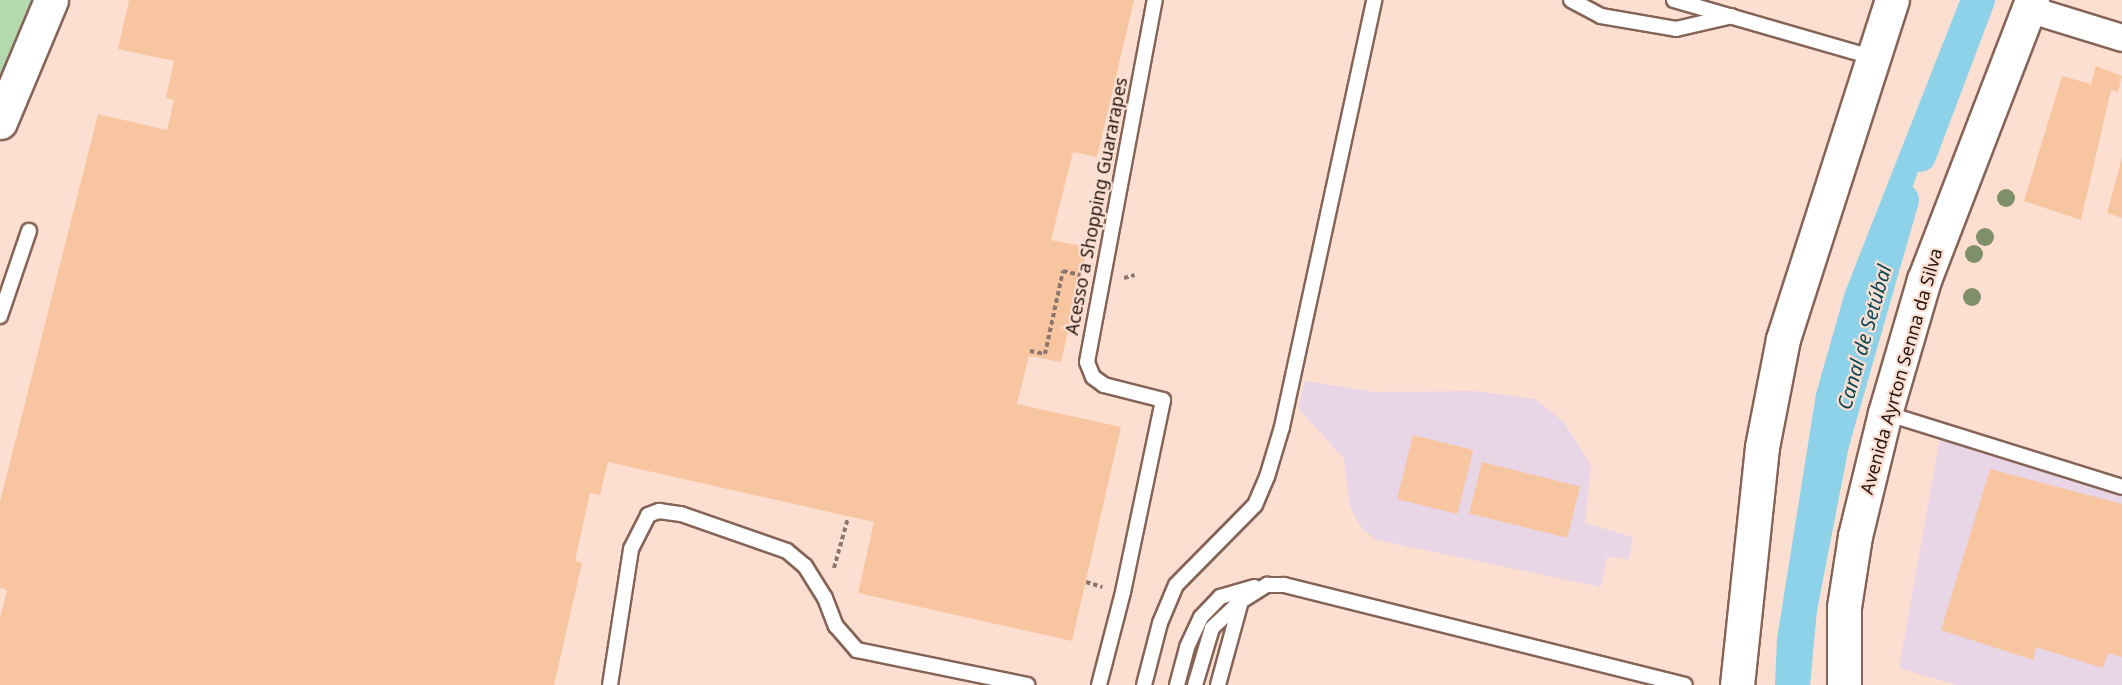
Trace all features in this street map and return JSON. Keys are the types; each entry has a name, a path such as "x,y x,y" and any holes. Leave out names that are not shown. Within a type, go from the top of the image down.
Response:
{"main road":[{"path":"0,122 51,0"},
{"path":"1737,685 1762,447 1783,339 1892,0"},
{"name":"Avenida Ayrton Senna da Silva","path":"1844,685 1846,595 1855,536 1885,413 1923,280 2030,4"}],"street":[{"path":"2030,4 2122,38"}],"lane":[{"name":"Acesso a Shopping Guararapes","path":"1099,685 1123,592 1163,400 1104,385 1093,376 1087,362 1087,347 1155,0"},
{"path":"1144,685 1160,623 1176,585 1255,505 1267,477 1282,427 1374,0"},
{"path":"1571,0 1600,16 1676,29 1732,16"},
{"path":"1674,0 1872,57"},
{"path":"0,316 29,231"},
{"path":"1885,413 2122,487"},
{"path":"610,685 631,549 648,515 659,511 681,514 787,551 805,566 825,598 836,626 857,650 1027,685"},
{"path":"1195,685 1212,628 1240,601 1267,585"},
{"path":"1177,685 1187,647 1201,617 1220,597 1267,585 1284,585 1685,685"},
{"path":"1218,685 1240,601"}],"path":[{"path":"1030,351 1046,354 1063,271 1100,278 1135,275"},
{"path":"825,598 848,518"}],"shaded area":[{"path":"1305,381 1376,392 1474,391 1535,399 1564,422 1591,466 1585,523 1633,537 1629,559 1607,557 1601,587 1377,540 1363,530 1350,508 1344,459 1298,408"},
{"path":"1941,432 2122,482 2122,685 1957,685 1899,668"}],"green space":[{"path":"0,0 31,0 0,76"}],"water":[{"path":"1960,0 1979,0 1893,242 1833,444 1801,609 1794,685 1775,685 1777,639 1816,394 1845,292"}],"building":[{"path":"129,0 1134,0 1097,157 1073,152 1051,240 1087,247 1061,362 1029,356 1017,404 1121,427 1072,641 858,593 874,522 608,462 600,495 590,493 575,561 582,563 554,685 0,685 0,618 7,590 0,588 0,502 98,114 167,130 174,100 166,98 174,61 118,49"},
{"path":"2096,66 2122,76 2118,92 2111,90 2081,220 2024,201 2062,76 2091,84"},
{"path":"2122,158 2122,218 2107,213"},
{"path":"1413,435 1473,450 1457,514 1397,499"},
{"path":"1482,462 1580,486 1567,538 1469,513"},
{"path":"1990,469 2122,504 2122,657 2108,653 2103,668 2036,647 2033,660 1941,630"}],"waterway":[{"name":"Canal de Setúbal","path":"1920,156 1979,0"},
{"name":"Canal de Setúbal","path":"1794,685 1801,609 1833,444 1903,200"}]}
